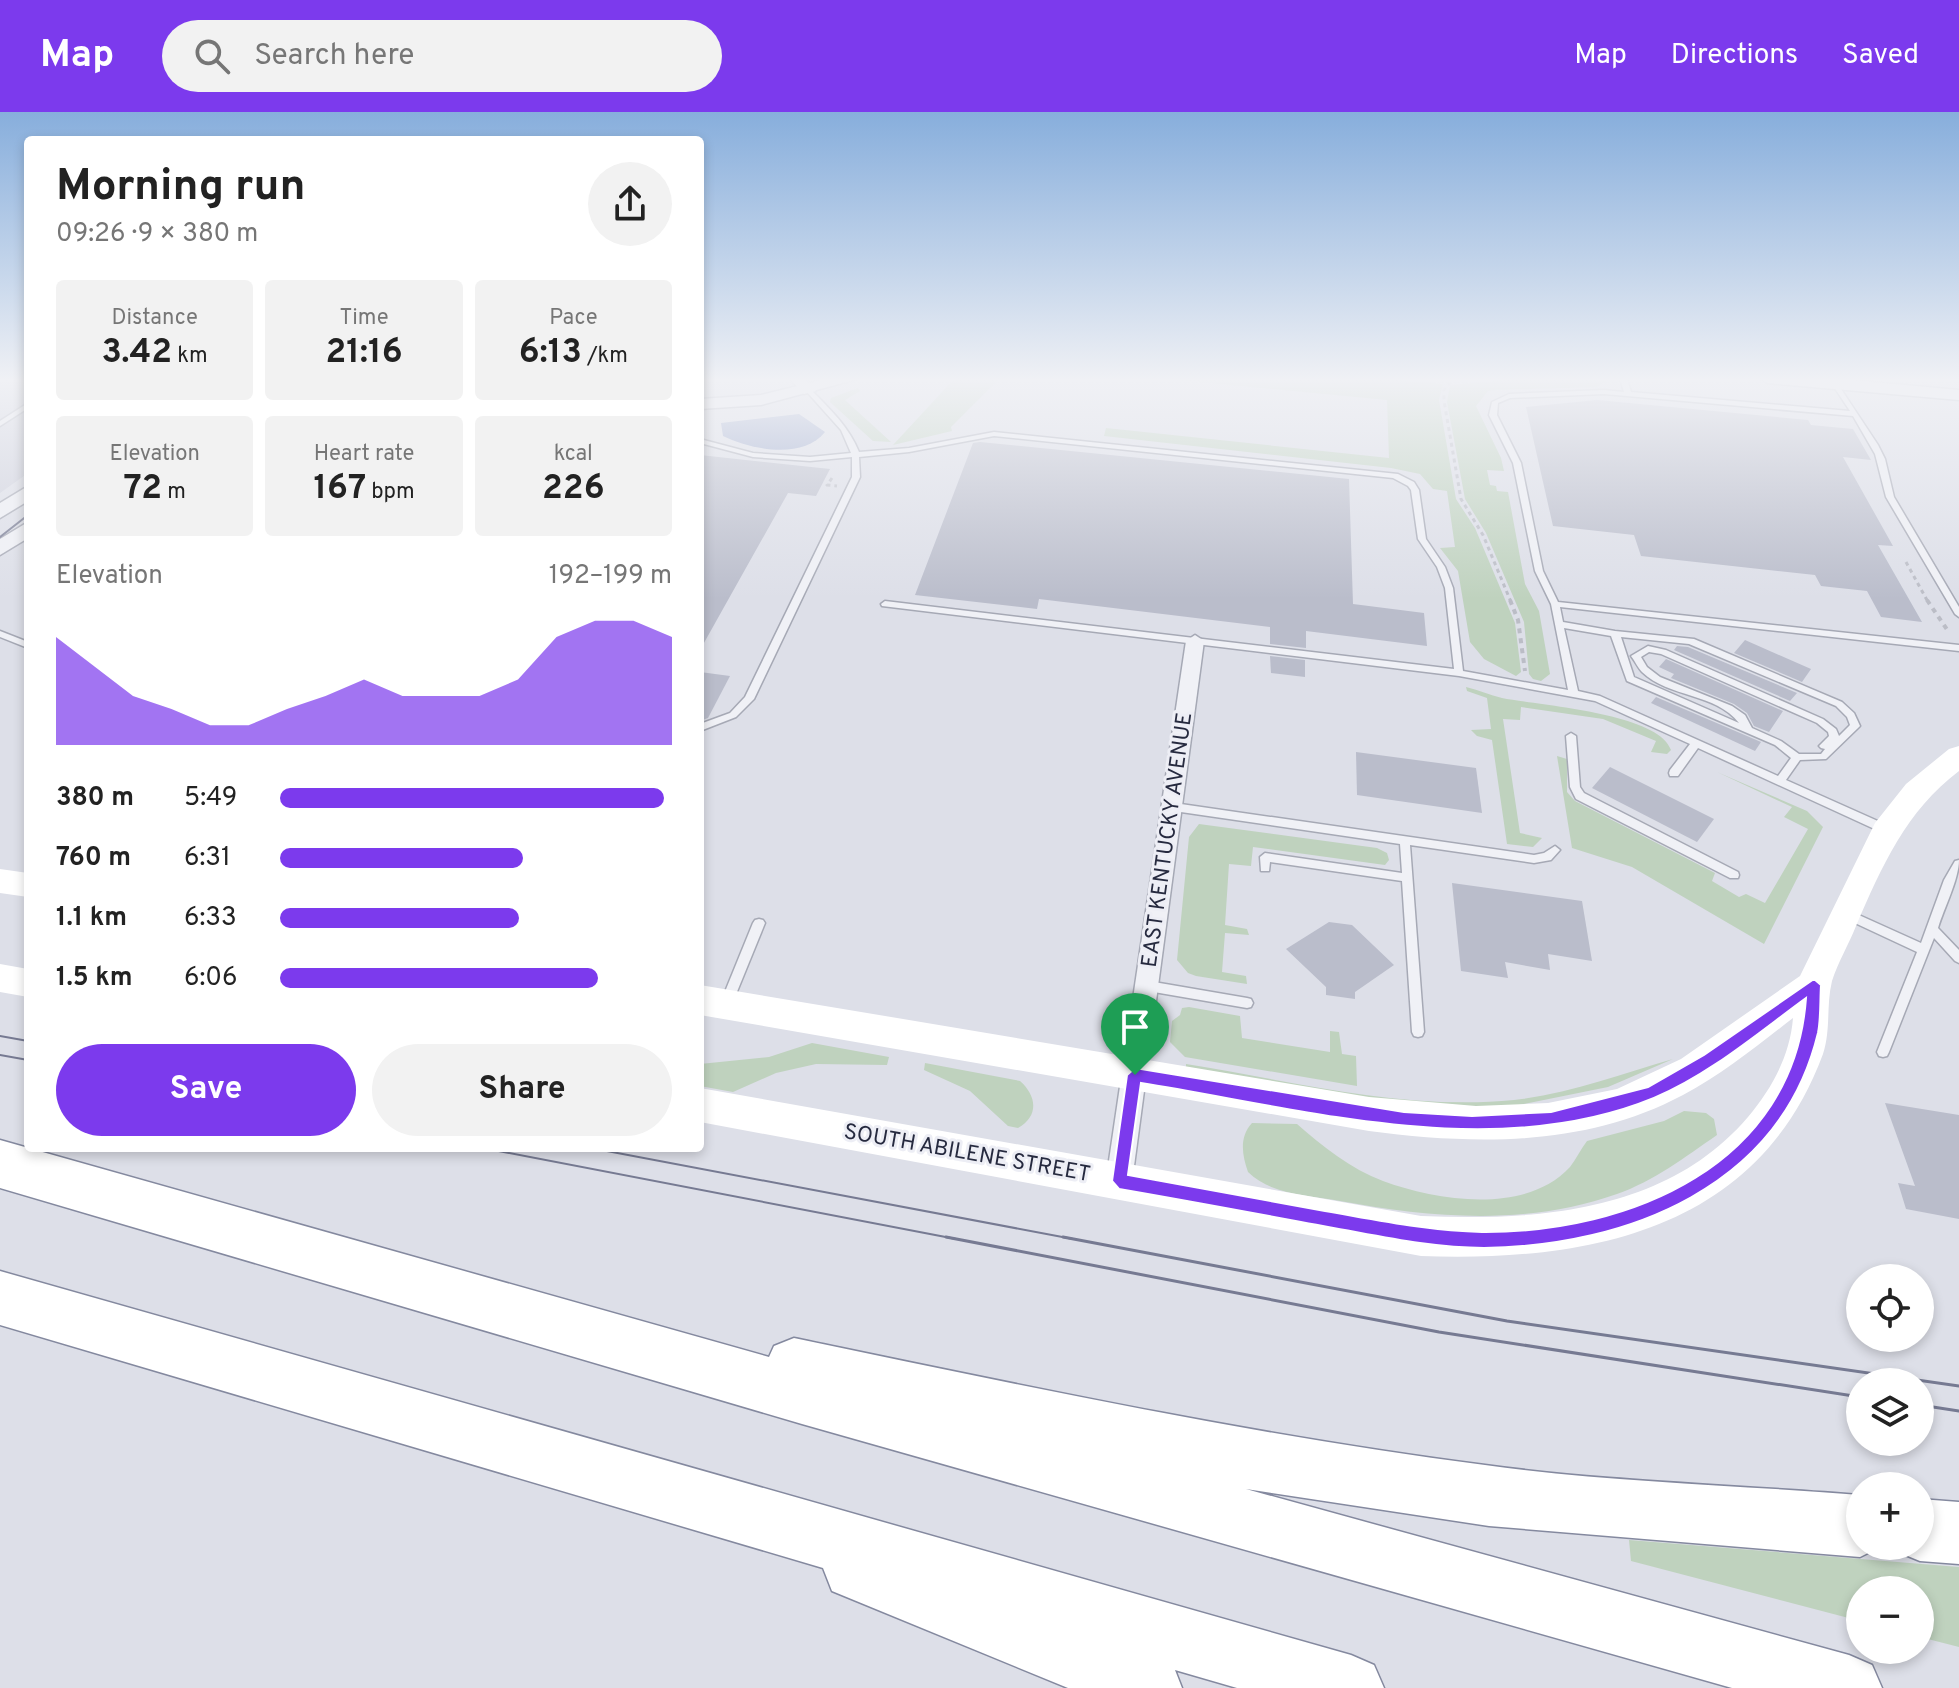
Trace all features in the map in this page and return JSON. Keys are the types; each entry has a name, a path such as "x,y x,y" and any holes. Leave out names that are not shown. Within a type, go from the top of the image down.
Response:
{"highway":[{"path":"0,1164 487,1302 817,1400 1849,1688"},
{"path":"0,1298 254,1374 1351,1688"},
{"path":"487,1302 1202,1452 1489,1496 1846,1525"},
{"path":"649,1486 1149,1688"},
{"path":"1934,1531 1959,1533"}],"main road":[{"name":"SOUTH ABILENE STREET","path":"704,1106 1366,1227 1454,1238 1545,1235 1642,1214 1690,1192 1731,1164 1761,1134 1781,1105 1805,1054 1811,1032 1814,985 1885,829 1919,786 1959,756"},
{"path":"0,881 24,884"},
{"path":"0,978 24,982"},
{"path":"713,1002 1404,1119 1472,1123 1551,1119 1651,1092 1709,1060 1814,985"}],"street":[{"path":"0,512 24,495"},
{"path":"0,549 24,531"},
{"name":"EAST KENTUCKY AVENUE","path":"1119,1181 1195,641"}],"lane":[{"path":"749,452 779,458 893,452"},
{"path":"704,726 733,715 749,699 853,485 857,472 854,452"},
{"path":"1166,452 1385,474 1404,479 1415,490 1426,549 1445,576 1459,673"},
{"path":"1511,452 1517,463 1539,571 1555,604 1574,695"},
{"path":"1878,452 1890,497 1959,614"},
{"path":"885,604 1459,673 1610,702 1885,829"},
{"path":"1555,604 1959,648"},
{"path":"1560,624 1615,634 1691,641 1839,704 1851,715 1855,726 1823,757 1797,757 1778,743 1630,679 1615,634"},
{"path":"0,634 24,643"},
{"path":"1748,730 1740,715 1657,677 1642,668 1636,656 1648,649 1663,652 1820,721 1833,731 1834,737 1812,757"},
{"path":"1571,736 1575,787 1580,796 1734,875"},
{"path":"1674,773 1697,742"},
{"path":"1780,780 1797,757"},
{"path":"1174,807 1534,859 1547,857 1555,850"},
{"path":"1405,842 1418,1032"},
{"path":"1265,868 1265,857 1408,878"},
{"path":"1883,1052 1959,864"},
{"path":"1845,913 1924,950"},
{"path":"713,1002 759,923"},
{"path":"1932,929 1959,958"},
{"path":"1148,986 1247,1003"}],"path":[{"path":"1453,452 1461,499 1483,535 1518,620 1526,676"},
{"path":"1903,557 1941,625 1948,631"}],"shaded area":[{"path":"0,452 24,452 24,476 0,493"}],"green space":[{"path":"1243,452 1328,452 1389,458 1389,452 1448,452 1456,499 1475,528 1515,623 1521,672 1516,676 1484,659 1470,642 1458,571 1440,548 1455,547 1447,491 1433,489 1420,474 1391,468"},
{"path":"1456,452 1498,452 1504,471 1487,470 1490,485 1496,486 1497,491 1508,492 1525,584 1539,611 1550,674 1541,681 1529,674 1524,622 1486,533 1465,499"},
{"path":"1466,687 1502,698 1621,719 1662,737 1671,750 1667,754 1651,752 1656,741 1603,719 1521,707 1520,720 1503,719 1520,833 1542,838 1533,847 1507,844 1492,740 1477,736 1471,730 1491,729 1487,698 1467,691"},
{"path":"1557,756 1567,759 1567,792 1575,801 1715,873 1712,881 1739,897 1746,894 1765,903 1808,829 1784,817 1792,807 1717,772 1807,811 1823,827 1764,944 1632,867 1572,848"},
{"path":"1199,824 1377,848 1387,853 1389,860 1385,865 1253,847 1251,866 1229,864 1225,925 1247,929 1249,935 1225,933 1222,972 1246,976 1247,984 1196,976 1188,973 1177,960 1189,837"},
{"path":"1182,1008 1240,1016 1242,1038 1330,1052 1330,1031 1339,1032 1342,1054 1356,1056 1357,1086 1185,1057 1170,1042 1172,1021 1180,1015"},
{"path":"812,1043 889,1057 887,1065 816,1064 776,1073 733,1092 704,1087 704,1064 769,1057"},
{"path":"1673,1059 1608,1087 1514,1106 1409,1107 1186,1067 1186,1064 1391,1098 1473,1102 1514,1100 1555,1093"},
{"path":"925,1063 1020,1081 1032,1099 1030,1118 1018,1128 1008,1126 970,1091 924,1070"},
{"path":"1684,1111 1706,1113 1714,1119 1717,1135 1631,1189 1583,1204 1514,1215 1409,1212 1291,1193 1257,1180 1248,1172 1243,1153 1243,1140 1252,1123 1297,1124 1337,1156 1383,1181 1454,1198 1506,1198 1552,1182 1570,1167 1587,1141 1664,1121"},
{"path":"1629,1540 1959,1567 1959,1647 1934,1641 1934,1576 1846,1576 1846,1617 1631,1561"}],"building":[{"path":"970,452 1075,452 1349,479 1353,604 1424,613 1427,646 1306,631 1306,648 1270,644 1270,627 1039,599 1037,609 915,595"},
{"path":"1536,452 1866,452 1871,460 1843,457 1893,546 1878,545 1922,622 1881,617 1867,591 1821,586 1815,575 1641,556 1634,535 1553,526"},
{"path":"704,455 830,469 816,496 788,493 704,643"},
{"path":"1745,640 1811,669 1802,682 1734,653"},
{"path":"1677,646 1688,647 1797,693 1790,701 1674,650"},
{"path":"1270,656 1305,660 1305,677 1271,673"},
{"path":"1666,659 1783,711 1769,732 1754,726 1747,713 1734,704 1671,678 1674,674 1659,667"},
{"path":"704,673 730,676 708,718 704,720"},
{"path":"1656,697 1761,742 1755,751 1651,703"},
{"path":"1356,752 1476,768 1482,813 1357,795"},
{"path":"1610,767 1714,819 1697,842 1592,788"},
{"path":"1452,883 1582,901 1592,961 1548,954 1550,970 1505,962 1508,978 1461,971"},
{"path":"1329,922 1352,925 1394,965 1355,992 1355,999 1326,995 1326,987 1286,949"},
{"path":"1885,1103 1959,1115 1959,1219 1906,1209 1898,1183 1915,1186"}],"tram line":[{"path":"0,537 24,518"},
{"path":"0,1036 24,1040"},
{"path":"0,1055 24,1059"},
{"path":"504,1152 956,1239"},
{"path":"612,1152 1073,1239"},
{"path":"946,1237 1439,1332 1846,1395"},
{"path":"1063,1237 1507,1321 1959,1386"},
{"path":"1934,1407 1959,1411"}],"route":[{"path":"1814,985 1811,1032 1796,1076 1761,1134 1731,1164 1690,1192 1642,1214 1545,1235 1483,1240 1421,1236 1119,1181 1135,1075 1404,1119 1472,1123 1551,1119 1579,1115 1651,1092 1709,1060 1814,985"}]}
